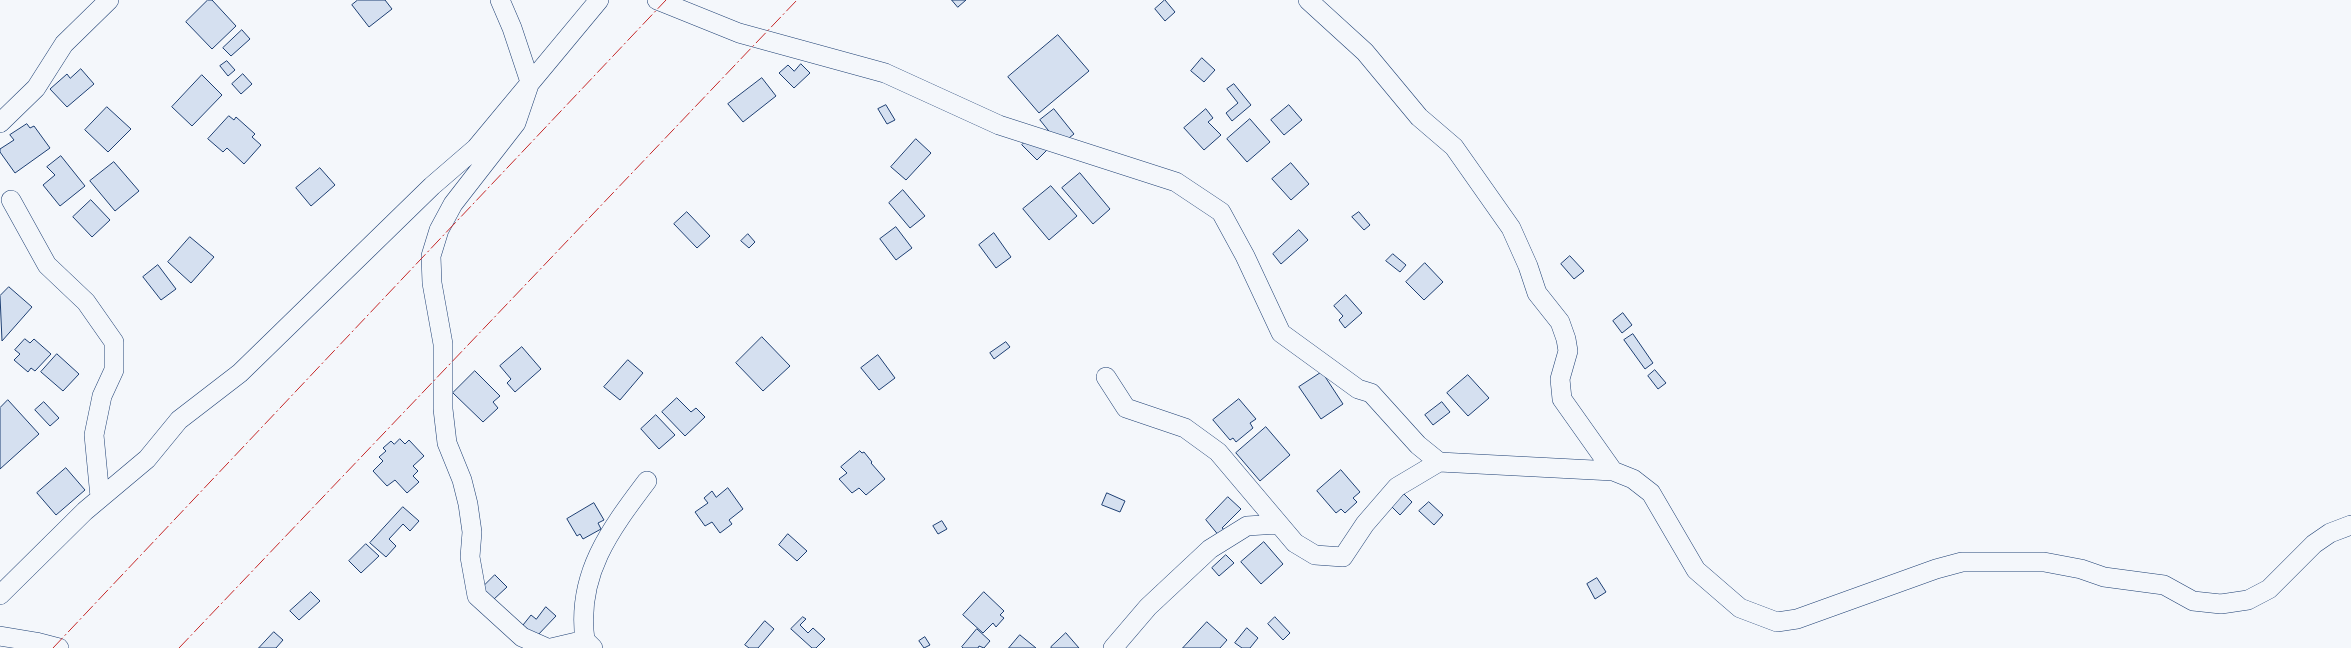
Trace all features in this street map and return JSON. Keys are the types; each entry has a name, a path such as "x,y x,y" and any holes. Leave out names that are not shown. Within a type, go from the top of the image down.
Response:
{"street":[{"path":"0,124 36,88 64,44 109,0"},
{"path":"500,0 512,28 530,82 516,123 453,204 439,230 431,256 432,283 443,344 442,409 448,443 462,480 468,504 472,532 470,557 477,596 522,637 547,648"},
{"path":"0,595 100,497 147,459 179,420 240,373 432,186 476,148 599,0"},
{"path":"657,0 739,33 885,73 999,125 1176,182 1221,212 1245,256 1281,333 1358,389 1371,393 1418,445 1439,462"},
{"path":"1308,0 1365,52 1419,117 1454,147 1511,228 1528,266 1537,293 1560,322 1566,339 1568,352 1560,379 1562,399 1613,471"},
{"path":"12,200 47,265 86,302 114,342 114,370 102,396 94,435 100,497"},
{"path":"1106,377 1126,408 1184,428 1218,452 1295,543 1315,555 1343,557 1365,524 1397,487 1439,462 1613,471 1633,479 1651,493 1696,570 1740,608 1777,622 1797,620 1929,571 1962,562 2044,562 2081,569 2104,577 2164,585 2193,600 2221,604 2248,600 2269,590 2314,544 2330,533 2351,525"},
{"path":"551,648 589,644 583,613 595,560 610,530 647,481"},
{"path":"1113,648 1148,607 1210,549 1247,526 1278,524"},
{"path":"0,636 59,648"}],"building":[{"path":"208,0 212,0 236,26 212,49 186,22"},
{"path":"358,0 385,0 392,9 369,27 352,5"},
{"path":"952,0 966,0 958,7"},
{"path":"1165,0 1175,12 1165,21 1155,9"},
{"path":"242,30 250,39 231,56 223,48"},
{"path":"1058,35 1089,71 1039,113 1008,77"},
{"path":"1202,58 1215,70 1204,82 1191,71"},
{"path":"227,61 235,70 228,76 220,66"},
{"path":"801,64 810,73 794,88 779,73 788,65 794,71"},
{"path":"81,69 94,84 67,107 50,89 67,74 70,78"},
{"path":"243,74 252,84 241,94 232,84"},
{"path":"202,75 222,95 192,126 172,107"},
{"path":"762,78 776,96 743,122 728,104"},
{"path":"1234,84 1251,105 1232,121 1226,113 1238,103 1227,89"},
{"path":"886,105 895,120 887,124 878,109"},
{"path":"1289,105 1302,120 1284,135 1271,120"},
{"path":"107,107 131,129 108,152 85,130"},
{"path":"1054,109 1074,134 1060,145 1040,120"},
{"path":"1206,109 1213,118 1208,122 1221,135 1204,150 1184,128"},
{"path":"229,116 234,120 236,117 255,134 252,137 261,145 244,164 227,148 223,152 208,139"},
{"path":"1250,119 1270,142 1247,162 1227,139"},
{"path":"27,124 30,128 34,126 50,148 15,173 0,152 0,149 14,140 10,135"},
{"path":"1037,130 1052,145 1037,160 1022,145"},
{"path":"916,139 931,153 906,180 891,167"},
{"path":"61,156 85,186 60,206 43,185 55,175 47,167"},
{"path":"114,162 139,191 115,211 90,181"},
{"path":"1291,163 1309,184 1291,200 1272,179"},
{"path":"320,168 335,185 311,206 296,188"},
{"path":"1080,173 1110,209 1093,224 1062,188"},
{"path":"1051,186 1077,216 1049,240 1023,209"},
{"path":"903,190 925,216 910,228 889,203"},
{"path":"91,200 110,220 92,237 73,217"},
{"path":"687,212 710,236 697,248 674,224"},
{"path":"1359,212 1370,225 1364,230 1352,217"},
{"path":"896,227 912,248 896,260 880,239"},
{"path":"1299,230 1308,240 1281,264 1273,254"},
{"path":"994,233 1011,257 996,268 979,245"},
{"path":"748,234 755,242 749,248 741,241"},
{"path":"190,237 214,257 191,283 168,262"},
{"path":"1393,254 1406,265 1400,272 1386,261"},
{"path":"1570,256 1584,271 1574,279 1561,264"},
{"path":"1425,263 1443,282 1424,300 1406,282"},
{"path":"158,265 176,289 161,300 143,277"},
{"path":"9,287 32,307 2,341 0,296"},
{"path":"1346,295 1362,313 1345,328 1339,320 1343,316 1334,306"},
{"path":"1623,313 1632,325 1622,333 1613,321"},
{"path":"1633,334 1653,363 1645,369 1624,340"},
{"path":"762,337 790,366 763,391 736,363"},
{"path":"25,339 30,343 34,339 51,354 35,371 31,368 28,372 14,360 20,354 15,350"},
{"path":"1006,342 1010,347 994,359 990,353"},
{"path":"522,347 541,369 515,392 507,383 511,379 500,366"},
{"path":"57,354 79,374 63,391 41,372"},
{"path":"878,355 895,378 879,390 861,368"},
{"path":"628,360 643,373 620,400 604,387"},
{"path":"1655,370 1666,383 1658,389 1648,376"},
{"path":"475,371 500,396 493,402 498,408 483,422 453,393"},
{"path":"1322,372 1343,404 1321,419 1299,387"},
{"path":"1468,375 1489,398 1468,416 1447,393"},
{"path":"677,398 691,412 696,408 705,417 685,436 662,412"},
{"path":"1239,399 1256,419 1250,423 1253,428 1236,442 1233,438 1230,440 1213,420"},
{"path":"8,400 39,434 0,469 0,408"},
{"path":"44,402 59,418 50,426 35,410"},
{"path":"1442,402 1450,412 1433,425 1425,415"},
{"path":"656,415 675,435 659,449 641,429"},
{"path":"1266,427 1290,455 1260,481 1236,453"},
{"path":"400,439 405,444 409,440 424,456 413,466 418,471 413,476 419,482 407,493 395,480 387,486 373,471 383,461 379,457 386,451 383,448 391,441 394,444"},
{"path":"860,451 862,453 864,452 872,462 871,463 885,479 866,495 859,488 852,493 839,479 847,473 841,467"},
{"path":"66,468 85,490 56,515 37,493"},
{"path":"1341,470 1360,492 1353,498 1357,502 1345,513 1341,509 1336,513 1317,491"},
{"path":"728,488 743,509 729,520 732,524 720,533 712,522 705,526 695,512 708,503 704,498 712,491 716,497"},
{"path":"1107,493 1125,501 1120,512 1102,505"},
{"path":"1404,494 1412,502 1400,515 1392,507"},
{"path":"1228,497 1241,509 1222,528 1226,531 1220,537 1206,520"},
{"path":"1429,502 1443,515 1434,525 1419,511"},
{"path":"594,503 604,520 598,523 601,529 583,539 580,534 577,536 567,519"},
{"path":"403,507 419,521 410,531 403,524 389,539 396,546 386,557 370,543"},
{"path":"942,521 947,529 938,534 933,526"},
{"path":"788,534 807,551 797,561 779,545"},
{"path":"1264,542 1283,564 1261,584 1241,562"},
{"path":"366,544 379,556 361,573 349,561"},
{"path":"1226,555 1234,563 1219,576 1212,568"},
{"path":"495,575 507,587 493,600 482,588"},
{"path":"1597,578 1606,592 1595,599 1587,584"},
{"path":"311,592 320,601 299,620 290,611"},
{"path":"984,592 1004,611 1000,615 1004,618 996,627 993,623 983,633 963,615"},
{"path":"546,607 556,616 536,637 523,625 531,615 536,619"},
{"path":"803,617 806,619 800,625 808,633 813,628 825,639 816,648 812,648 791,629"},
{"path":"1275,617 1290,633 1283,640 1268,624"},
{"path":"765,621 774,629 758,648 749,648 745,645"},
{"path":"1207,622 1227,640 1220,648 1183,648"},
{"path":"1247,628 1258,638 1250,648 1242,648 1235,643"},
{"path":"977,629 990,641 984,648 979,646 978,648 963,648 962,647"},
{"path":"274,632 283,640 276,648 259,648"},
{"path":"1066,633 1079,648 1051,648 1051,647"},
{"path":"1020,635 1036,648 1009,648"},
{"path":"925,637 930,645 924,648 919,641"}],"power":[{"path":"53,648 666,0"},
{"path":"179,648 797,0"}]}
